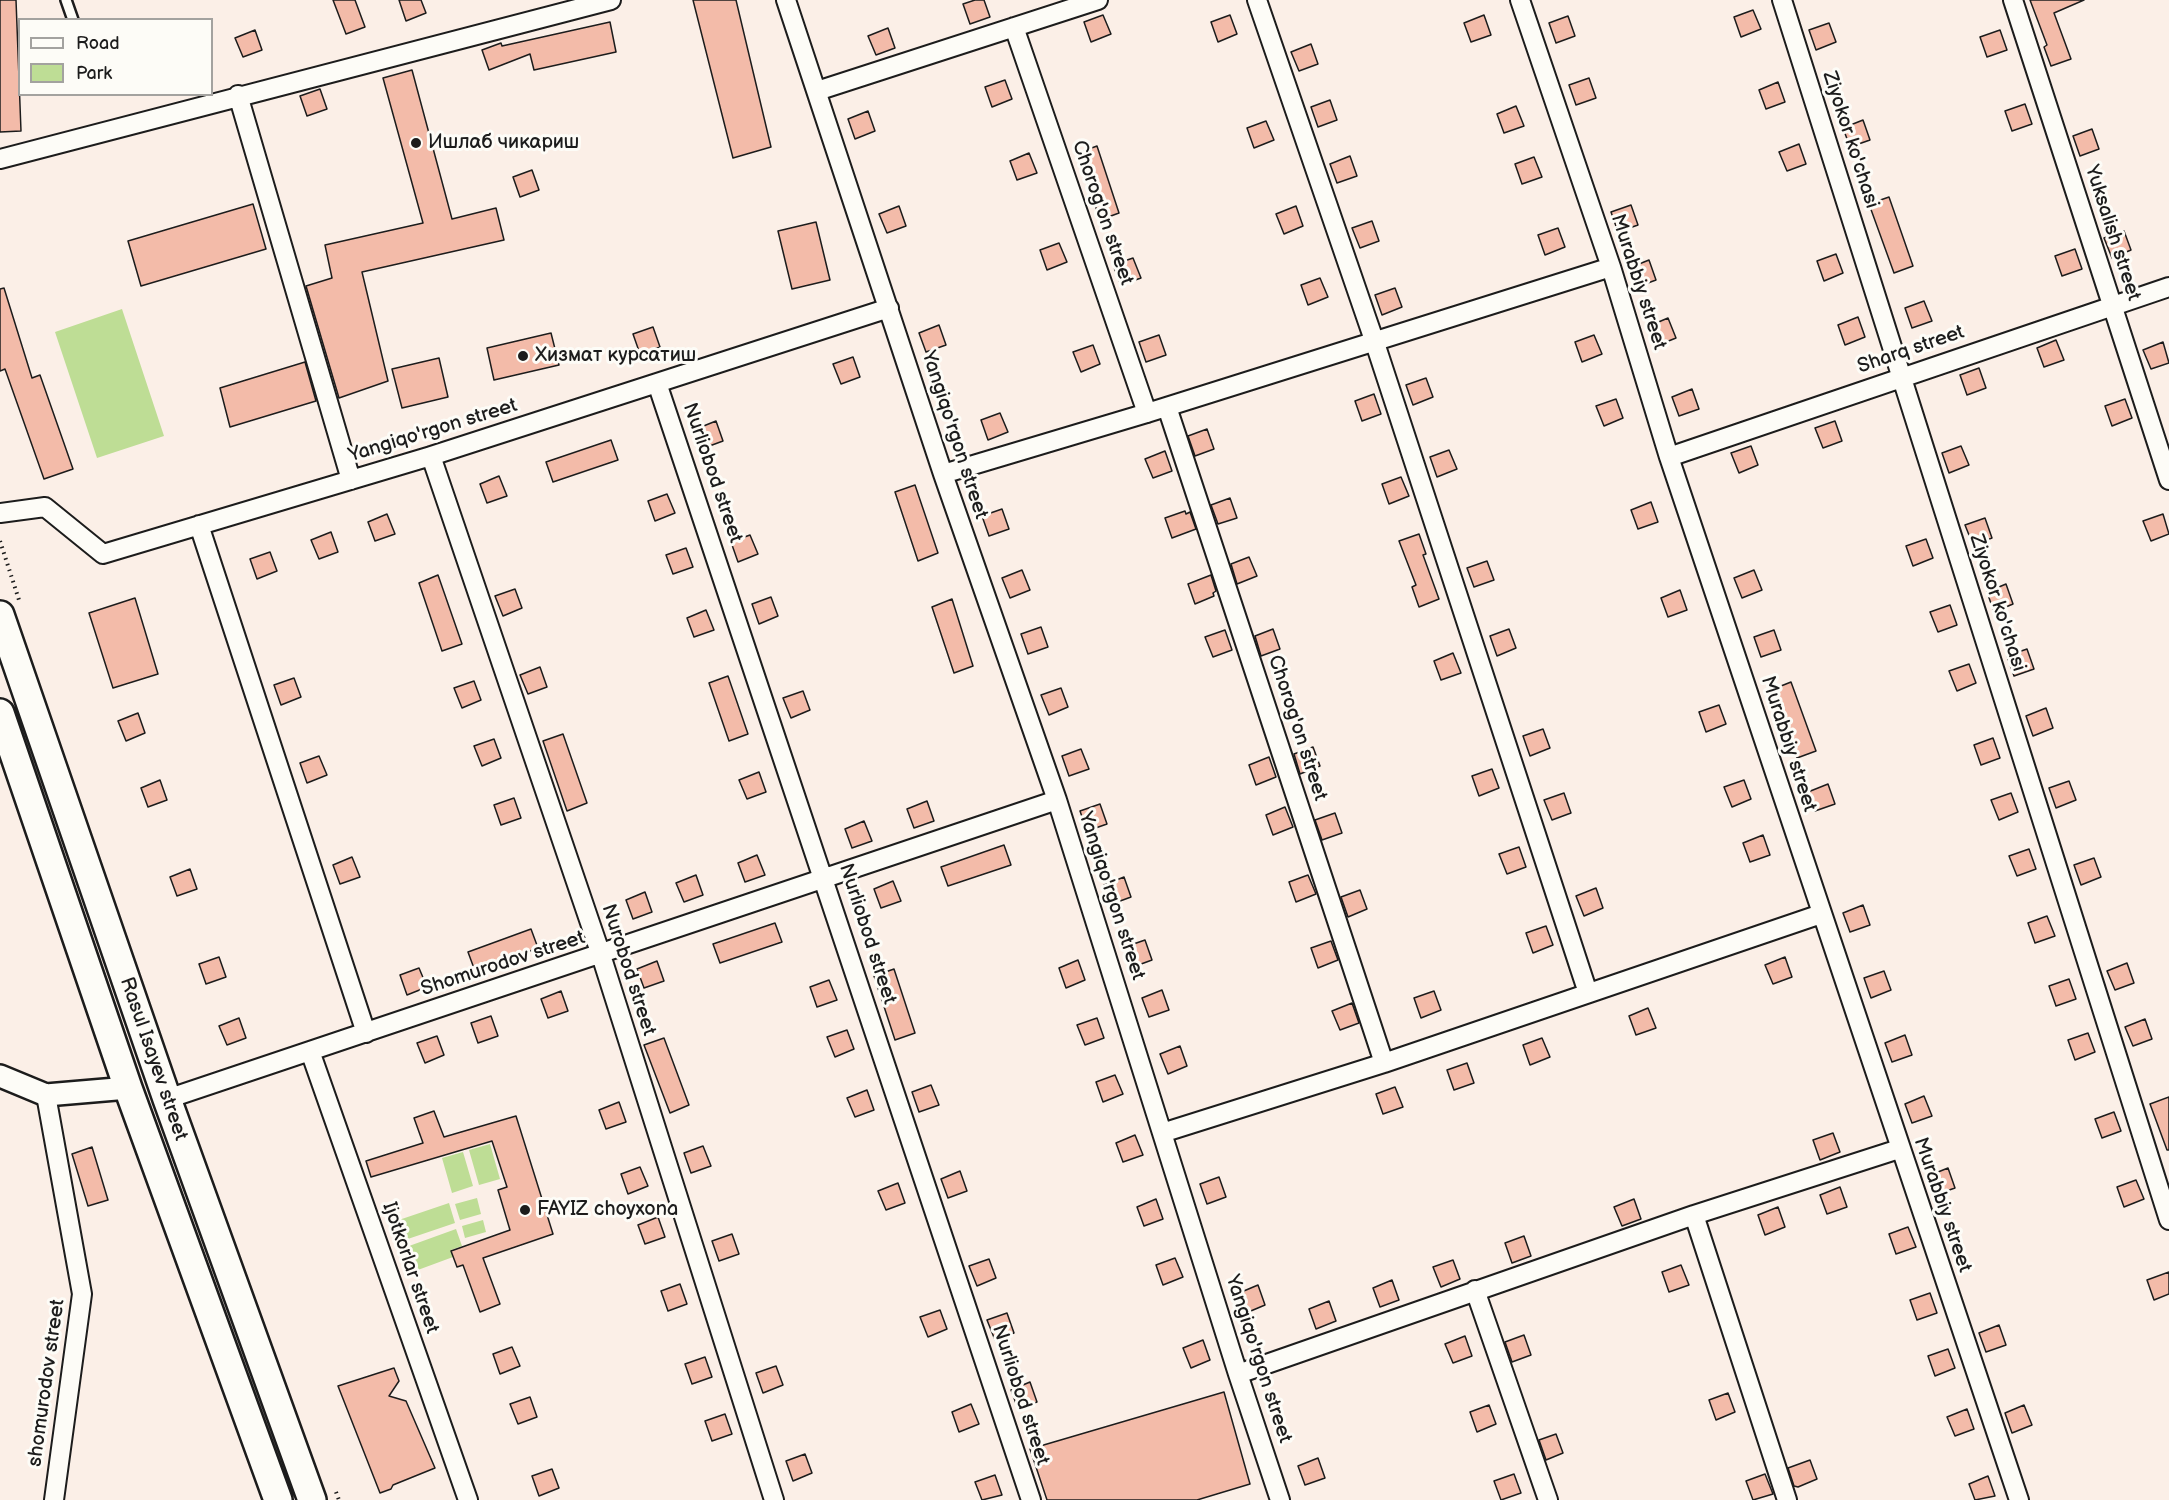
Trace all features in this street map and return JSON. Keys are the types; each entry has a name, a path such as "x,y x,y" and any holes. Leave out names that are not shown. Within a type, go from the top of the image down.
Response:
{"main road":[{"name":"Rasul Isayev street","path":"0,615 167,1099 312,1500"},
{"name":"Rasul Isayev street","path":"0,713 128,1088 278,1500"}],"street":[{"path":"0,159 209,100 238,96 611,0"},
{"name":"Yangiqo'rgon street","path":"786,0 943,474 1057,800 1280,1500"},
{"path":"817,91 1098,0"},
{"path":"1257,0 1374,340 1588,993"},
{"name":"Murabbiy street","path":"1520,0 1611,267 1669,457 1899,1149 2019,1500"},
{"name":"Ziyokor ko'chasi","path":"1782,0 2169,1220"},
{"name":"Yuksalish street","path":"2013,0 2169,480"},
{"name":"Chorog'on street","path":"1014,27 1147,413"},
{"path":"238,96 351,480"},
{"path":"943,474 1147,413 1611,267"},
{"name":"Sharq street","path":"1669,457 2169,287"},
{"name":"Yangiqo'rgon street","path":"0,513 45,507 103,554 430,456 889,308"},
{"name":"Nurliobod street","path":"657,383 825,878 1031,1500"},
{"name":"Chorog'on street","path":"1167,406 1384,1063"},
{"name":"Nurobod street","path":"430,456 601,955 774,1500"},
{"path":"199,525 366,1033"},
{"name":"Shomurodov street","path":"167,1099 1057,800"},
{"path":"1162,1133 1384,1063 1821,914"},
{"name":"Ijotkorlar street","path":"310,1051 468,1500"},
{"path":"0,1076 46,1095 128,1088"},
{"name":"shomurodov street","path":"46,1095 82,1294 54,1500"},
{"path":"1238,1374 1694,1215 1899,1149"},
{"path":"1694,1215 1787,1500"},
{"path":"1475,1290 1548,1500"}],"lane":[{"path":"66,0 72,18"}],"green space":[{"path":"122,309 164,436 97,458 55,332"},
{"path":"490,1144 500,1179 479,1185 469,1150"},
{"path":"463,1152 473,1186 452,1193 442,1158"},
{"path":"477,1198 481,1214 460,1220 455,1204"},
{"path":"449,1203 455,1223 396,1243 390,1223"},
{"path":"483,1220 486,1232 465,1238 462,1226"},
{"path":"456,1229 462,1246 451,1250 453,1257 407,1274 398,1250"}],"building":[{"path":"0,0 16,0 21,131 0,132"},
{"path":"333,0 355,0 365,27 346,34"},
{"path":"399,0 421,0 426,13 406,21"},
{"path":"693,0 736,0 771,147 733,158"},
{"path":"984,0 990,17 970,24 963,4"},
{"path":"2030,0 2084,0 2054,13 2071,59 2051,66 2044,47 2047,45"},
{"path":"1753,10 1761,29 1741,37 1734,17"},
{"path":"1103,15 1111,34 1091,42 1084,22"},
{"path":"1230,15 1237,34 1218,42 1211,22"},
{"path":"1484,15 1491,35 1471,42 1464,23"},
{"path":"1568,16 1575,36 1556,43 1549,23"},
{"path":"610,22 616,52 534,70 530,54 489,70 482,50 501,43 502,46"},
{"path":"1829,23 1836,42 1816,50 1809,30"},
{"path":"888,28 895,48 876,55 868,36"},
{"path":"255,30 262,50 243,57 235,38"},
{"path":"2000,30 2007,50 1987,57 1980,37"},
{"path":"1311,44 1318,64 1299,71 1291,52"},
{"name":"Ишлаб чикариш","path":"412,70 452,219 496,208 504,240 362,272 388,381 339,398 306,286 332,278 325,245 423,223 383,78"},
{"path":"1589,78 1596,98 1576,105 1569,85"},
{"path":"1005,80 1012,99 992,107 985,87"},
{"path":"1778,82 1785,102 1766,109 1759,90"},
{"path":"320,89 327,109 307,116 300,96"},
{"path":"1330,100 1337,120 1318,127 1311,107"},
{"path":"2025,104 2032,124 2012,131 2005,111"},
{"path":"1516,106 1524,126 1504,133 1497,114"},
{"path":"868,111 875,131 855,139 848,119"},
{"path":"1863,120 1870,140 1850,147 1843,128"},
{"path":"1266,121 1274,140 1254,148 1247,128"},
{"path":"2092,129 2099,149 2080,156 2073,136"},
{"path":"1799,144 1806,164 1787,171 1779,152"},
{"path":"1097,146 1119,213 1100,220 1078,153"},
{"path":"1029,153 1037,173 1017,180 1010,161"},
{"path":"1350,156 1357,176 1337,183 1330,164"},
{"path":"1534,157 1542,177 1522,184 1515,164"},
{"path":"532,170 539,190 520,197 513,177"},
{"path":"1889,197 1913,266 1894,273 1869,204"},
{"path":"253,204 266,249 141,286 128,241"},
{"path":"1631,205 1638,225 1618,232 1611,212"},
{"path":"899,206 906,226 887,233 879,214"},
{"path":"1296,206 1303,226 1284,234 1276,214"},
{"path":"1372,221 1379,241 1360,248 1352,228"},
{"path":"816,222 830,280 792,289 778,231"},
{"path":"1558,228 1565,247 1545,255 1538,235"},
{"path":"2124,231 2131,250 2112,258 2104,238"},
{"path":"1059,243 1067,262 1047,270 1040,250"},
{"path":"2075,249 2082,269 2062,276 2055,256"},
{"path":"1836,254 1843,273 1824,281 1817,261"},
{"path":"1133,258 1141,278 1121,285 1113,265"},
{"path":"1649,260 1656,280 1637,287 1629,268"},
{"path":"1320,278 1328,297 1308,305 1301,285"},
{"path":"4,288 32,378 40,375 73,469 44,479 5,369 0,371 0,289"},
{"path":"1395,288 1402,307 1382,315 1375,295"},
{"path":"1924,301 1932,321 1912,328 1905,308"},
{"path":"1858,317 1865,337 1845,345 1838,325"},
{"path":"1668,318 1676,338 1656,346 1649,326"},
{"path":"939,325 946,345 926,352 919,333"},
{"path":"653,327 660,347 640,354 633,334"},
{"name":"Хизмат курсатиш","path":"551,333 559,365 494,380 487,348"},
{"path":"1159,335 1166,355 1146,362 1139,342"},
{"path":"1594,335 1602,354 1582,362 1575,342"},
{"path":"2056,340 2064,360 2044,367 2037,348"},
{"path":"2163,342 2169,363 2151,369 2143,350"},
{"path":"1093,345 1100,364 1081,372 1073,352"},
{"path":"853,357 860,377 841,384 833,364"},
{"path":"439,358 448,397 402,408 392,369"},
{"path":"305,362 316,401 230,427 220,388"},
{"path":"1979,368 1986,388 1967,395 1960,375"},
{"path":"1426,378 1433,397 1413,405 1406,385"},
{"path":"1692,389 1699,409 1679,416 1672,397"},
{"path":"1374,394 1381,414 1362,421 1355,401"},
{"path":"1616,399 1623,418 1604,426 1596,406"},
{"path":"2125,399 2132,418 2112,426 2105,406"},
{"path":"1000,413 1008,432 988,440 981,420"},
{"path":"716,421 723,441 704,448 696,429"},
{"path":"1835,421 1842,441 1823,448 1815,428"},
{"path":"1207,429 1214,449 1195,456 1188,436"},
{"path":"611,440 618,460 553,482 546,462"},
{"path":"1751,446 1758,465 1739,473 1731,453"},
{"path":"1961,446 1969,465 1949,473 1942,453"},
{"path":"1449,450 1457,469 1437,477 1430,457"},
{"path":"1165,451 1172,471 1153,478 1145,459"},
{"path":"499,476 507,496 487,503 480,484"},
{"path":"1401,477 1409,496 1389,504 1382,484"},
{"path":"915,485 938,553 918,561 895,492"},
{"path":"667,494 675,513 655,521 648,501"},
{"path":"1230,498 1237,518 1218,524 1211,505"},
{"path":"1651,502 1658,522 1638,529 1631,510"},
{"path":"1002,509 1009,529 989,536 982,516"},
{"path":"1185,511 1186,514 1190,512 1196,529 1172,538 1165,518"},
{"path":"387,514 395,534 375,541 368,522"},
{"path":"2163,514 2169,534 2151,541 2143,521"},
{"path":"1985,518 1992,538 1973,545 1965,525"},
{"path":"331,532 338,552 319,559 311,540"},
{"path":"1419,534 1426,554 1423,555 1439,599 1419,607 1412,587 1416,585 1399,541"},
{"path":"750,535 758,554 738,562 731,542"},
{"path":"1926,539 1933,558 1913,566 1906,546"},
{"path":"686,548 693,567 673,574 666,555"},
{"path":"270,552 277,571 257,579 250,559"},
{"path":"1249,557 1257,576 1237,584 1231,564"},
{"path":"1487,561 1494,580 1474,587 1467,568"},
{"path":"1022,570 1030,590 1010,598 1002,578"},
{"path":"1754,570 1762,590 1742,598 1734,578"},
{"path":"438,575 462,644 442,651 419,583"},
{"path":"1211,575 1216,591 1213,593 1214,596 1195,604 1188,584"},
{"path":"2006,584 2013,604 1994,612 1987,592"},
{"path":"515,589 522,608 503,616 495,596"},
{"path":"1680,590 1687,610 1668,617 1661,598"},
{"path":"771,597 778,616 759,624 752,604"},
{"path":"135,598 158,674 113,688 89,613"},
{"path":"952,599 973,666 954,673 932,607"},
{"path":"1950,605 1957,625 1938,632 1930,612"},
{"path":"706,610 714,630 694,637 687,618"},
{"path":"1041,627 1048,647 1028,654 1021,634"},
{"path":"1273,629 1280,649 1261,656 1255,636"},
{"path":"1509,629 1516,648 1497,656 1490,636"},
{"path":"1225,630 1232,650 1213,657 1205,637"},
{"path":"1774,630 1781,650 1761,657 1754,637"},
{"path":"2027,649 2034,669 2014,676 2007,656"},
{"path":"1453,653 1461,673 1441,680 1434,661"},
{"path":"1969,664 1976,683 1957,691 1949,671"},
{"path":"540,667 547,687 528,694 520,675"},
{"path":"728,676 748,734 729,741 709,683"},
{"path":"294,678 301,697 281,705 274,685"},
{"path":"474,681 481,700 462,708 454,688"},
{"path":"1791,682 1816,751 1797,758 1771,690"},
{"path":"1061,688 1068,707 1049,715 1041,695"},
{"path":"803,691 810,710 791,718 783,698"},
{"path":"1719,705 1726,724 1706,732 1699,712"},
{"path":"2046,708 2053,728 2033,736 2026,716"},
{"path":"138,713 145,733 126,741 118,721"},
{"path":"1543,729 1550,748 1530,756 1523,736"},
{"path":"563,734 587,803 567,811 543,741"},
{"path":"1993,738 2000,758 1981,765 1974,745"},
{"path":"494,739 501,758 482,766 474,746"},
{"path":"1313,747 1320,766 1300,774 1294,754"},
{"path":"1081,749 1089,769 1069,776 1062,756"},
{"path":"319,756 327,775 307,783 300,763"},
{"path":"1269,757 1276,777 1256,785 1249,765"},
{"path":"1492,769 1499,788 1479,796 1472,776"},
{"path":"759,772 766,792 747,799 739,780"},
{"path":"160,780 167,800 148,807 141,788"},
{"path":"1744,780 1751,799 1732,807 1724,787"},
{"path":"2069,781 2076,800 2056,808 2049,788"},
{"path":"1828,784 1835,804 1815,811 1808,792"},
{"path":"1564,793 1571,813 1552,820 1544,800"},
{"path":"2011,793 2018,812 1999,820 1991,800"},
{"path":"514,798 521,818 501,825 494,805"},
{"path":"927,801 934,821 914,828 907,809"},
{"path":"1100,804 1107,824 1087,831 1080,811"},
{"path":"1285,807 1293,827 1273,835 1266,815"},
{"path":"1335,813 1342,833 1322,840 1315,820"},
{"path":"864,821 872,841 852,848 845,829"},
{"path":"1763,835 1770,855 1750,862 1743,843"},
{"path":"1004,845 1011,865 948,886 941,867"},
{"path":"1519,847 1526,867 1507,874 1499,854"},
{"path":"2029,849 2036,869 2017,876 2009,856"},
{"path":"757,855 765,875 745,882 738,863"},
{"path":"352,857 360,877 340,884 333,865"},
{"path":"2094,858 2101,877 2081,885 2074,865"},
{"path":"190,869 197,889 177,896 170,877"},
{"path":"696,875 703,895 684,902 676,883"},
{"path":"1308,875 1316,894 1296,902 1289,882"},
{"path":"1124,877 1131,897 1112,904 1104,885"},
{"path":"893,881 901,901 881,908 874,889"},
{"path":"1596,888 1603,908 1584,916 1576,896"},
{"path":"1360,890 1367,909 1348,917 1341,897"},
{"path":"645,892 652,912 633,919 626,900"},
{"path":"1863,905 1870,925 1850,932 1843,913"},
{"path":"2047,916 2055,936 2035,943 2028,923"},
{"path":"775,923 782,942 720,963 713,944"},
{"path":"1546,926 1553,945 1533,953 1526,933"},
{"path":"531,929 538,948 475,971 468,952"},
{"path":"1145,940 1152,960 1133,967 1125,947"},
{"path":"1331,941 1338,960 1318,968 1311,948"},
{"path":"219,957 226,977 206,984 199,964"},
{"path":"1785,957 1792,977 1773,984 1765,965"},
{"path":"1078,960 1085,980 1066,988 1059,968"},
{"path":"657,961 664,981 644,988 637,969"},
{"path":"2127,963 2134,983 2115,990 2107,971"},
{"path":"419,968 427,987 407,995 400,975"},
{"path":"894,969 915,1033 895,1040 874,976"},
{"path":"1884,971 1891,990 1871,998 1864,978"},
{"path":"2069,979 2076,999 2056,1006 2049,986"},
{"path":"829,980 837,1000 817,1007 810,987"},
{"path":"1162,990 1169,1010 1149,1017 1142,998"},
{"path":"561,991 568,1011 548,1018 541,999"},
{"path":"1434,991 1441,1010 1421,1018 1414,998"},
{"path":"1352,1003 1359,1023 1340,1030 1332,1011"},
{"path":"1648,1008 1656,1028 1636,1035 1629,1016"},
{"path":"491,1016 498,1036 478,1043 471,1023"},
{"path":"239,1018 246,1038 227,1045 219,1026"},
{"path":"1097,1018 1104,1038 1085,1045 1077,1025"},
{"path":"2145,1019 2152,1039 2133,1046 2125,1027"},
{"path":"847,1030 854,1049 835,1057 827,1037"},
{"path":"2088,1033 2095,1052 2075,1060 2068,1040"},
{"path":"1905,1035 1912,1055 1892,1062 1885,1043"},
{"path":"437,1036 444,1055 425,1063 417,1043"},
{"path":"664,1038 689,1105 670,1113 644,1045"},
{"path":"1542,1038 1550,1057 1530,1065 1523,1045"},
{"path":"1180,1046 1187,1066 1168,1074 1160,1054"},
{"path":"1467,1063 1474,1083 1454,1090 1447,1070"},
{"path":"1115,1075 1123,1094 1103,1102 1096,1082"},
{"path":"931,1085 939,1105 919,1112 912,1092"},
{"path":"1395,1087 1403,1107 1383,1114 1376,1094"},
{"path":"867,1090 874,1110 855,1117 847,1098"},
{"path":"1924,1096 1932,1116 1912,1123 1905,1104"},
{"path":"2169,1097 2169,1150 2167,1150 2150,1104"},
{"path":"619,1102 626,1122 606,1129 599,1110"},
{"name":"FAYIZ choyxona","path":"434,1111 444,1137 516,1116 553,1234 483,1258 500,1304 480,1312 463,1265 457,1267 451,1251 510,1230 498,1190 507,1187 492,1141 371,1177 366,1161 423,1143 414,1118"},
{"path":"2114,1112 2121,1131 2102,1138 2095,1119"},
{"path":"1833,1133 1840,1152 1820,1160 1813,1140"},
{"path":"1135,1135 1143,1155 1123,1162 1116,1143"},
{"path":"703,1146 711,1166 691,1173 684,1153"},
{"path":"92,1147 108,1200 88,1206 72,1154"},
{"path":"640,1167 648,1186 628,1194 621,1174"},
{"path":"1948,1168 1955,1188 1935,1195 1928,1176"},
{"path":"960,1171 967,1191 948,1198 941,1179"},
{"path":"1219,1177 1226,1197 1207,1204 1200,1184"},
{"path":"2136,1180 2144,1199 2124,1207 2117,1187"},
{"path":"898,1183 905,1203 886,1210 878,1191"},
{"path":"1840,1187 1847,1207 1827,1214 1820,1195"},
{"path":"1156,1199 1163,1219 1144,1226 1137,1207"},
{"path":"1634,1199 1641,1219 1622,1226 1614,1207"},
{"path":"1778,1207 1785,1227 1765,1235 1758,1215"},
{"path":"658,1217 665,1237 645,1244 638,1225"},
{"path":"1908,1227 1916,1247 1896,1254 1889,1234"},
{"path":"732,1234 739,1254 719,1261 712,1241"},
{"path":"1524,1236 1531,1256 1512,1263 1505,1243"},
{"path":"1175,1258 1183,1277 1163,1285 1156,1265"},
{"path":"989,1259 996,1278 977,1286 969,1266"},
{"path":"1453,1260 1460,1279 1441,1287 1433,1267"},
{"path":"1681,1265 1689,1285 1669,1292 1662,1272"},
{"path":"2169,1272 2169,1294 2154,1300 2147,1280"},
{"path":"1392,1280 1399,1300 1380,1307 1373,1288"},
{"path":"680,1284 687,1304 668,1311 661,1291"},
{"path":"1258,1285 1265,1305 1246,1313 1239,1293"},
{"path":"1930,1293 1937,1313 1917,1320 1910,1300"},
{"path":"1329,1301 1336,1321 1316,1329 1309,1309"},
{"path":"940,1310 947,1329 928,1337 920,1317"},
{"path":"1007,1313 1014,1333 995,1340 987,1320"},
{"path":"1999,1325 2006,1345 1986,1352 1979,1333"},
{"path":"1524,1335 1531,1355 1512,1362 1505,1342"},
{"path":"1465,1336 1472,1356 1453,1363 1445,1344"},
{"path":"1203,1340 1210,1360 1191,1368 1183,1348"},
{"path":"512,1347 520,1366 500,1374 493,1354"},
{"path":"1948,1349 1955,1368 1935,1376 1928,1356"},
{"path":"705,1357 712,1377 692,1384 685,1364"},
{"path":"776,1366 783,1385 763,1393 756,1373"},
{"path":"394,1368 399,1381 389,1396 406,1401 435,1468 393,1485 391,1489 380,1493 338,1386"},
{"path":"1030,1382 1037,1402 1018,1409 1011,1390"},
{"path":"1224,1392 1250,1484 1197,1500 1047,1500 1030,1449"},
{"path":"1728,1393 1735,1412 1716,1420 1709,1400"},
{"path":"530,1397 537,1417 518,1424 510,1404"},
{"path":"971,1404 979,1424 959,1432 952,1412"},
{"path":"1489,1405 1496,1424 1477,1432 1470,1412"},
{"path":"2024,1405 2032,1425 2012,1433 2005,1413"},
{"path":"1967,1409 1974,1429 1955,1436 1947,1417"},
{"path":"725,1414 732,1434 712,1441 705,1421"},
{"path":"1556,1434 1563,1453 1546,1460 1539,1440"},
{"path":"805,1454 812,1473 793,1481 786,1461"},
{"path":"1318,1458 1325,1478 1305,1485 1298,1466"},
{"path":"1810,1460 1817,1479 1798,1487 1794,1486 1788,1468"},
{"path":"552,1469 559,1488 539,1496 532,1476"},
{"path":"1514,1474 1521,1493 1501,1500 1494,1481"},
{"path":"1765,1474 1773,1494 1753,1500 1746,1481"},
{"path":"995,1475 1002,1495 982,1500 975,1482"},
{"path":"1988,1476 1995,1496 1975,1500 1969,1484"}],"place":[{"name":"Ишлаб чикариш","path":"416,143"},
{"name":"Хизмат курсатиш","path":"523,356"},
{"name":"FAYIZ choyxona","path":"525,1210"}]}
